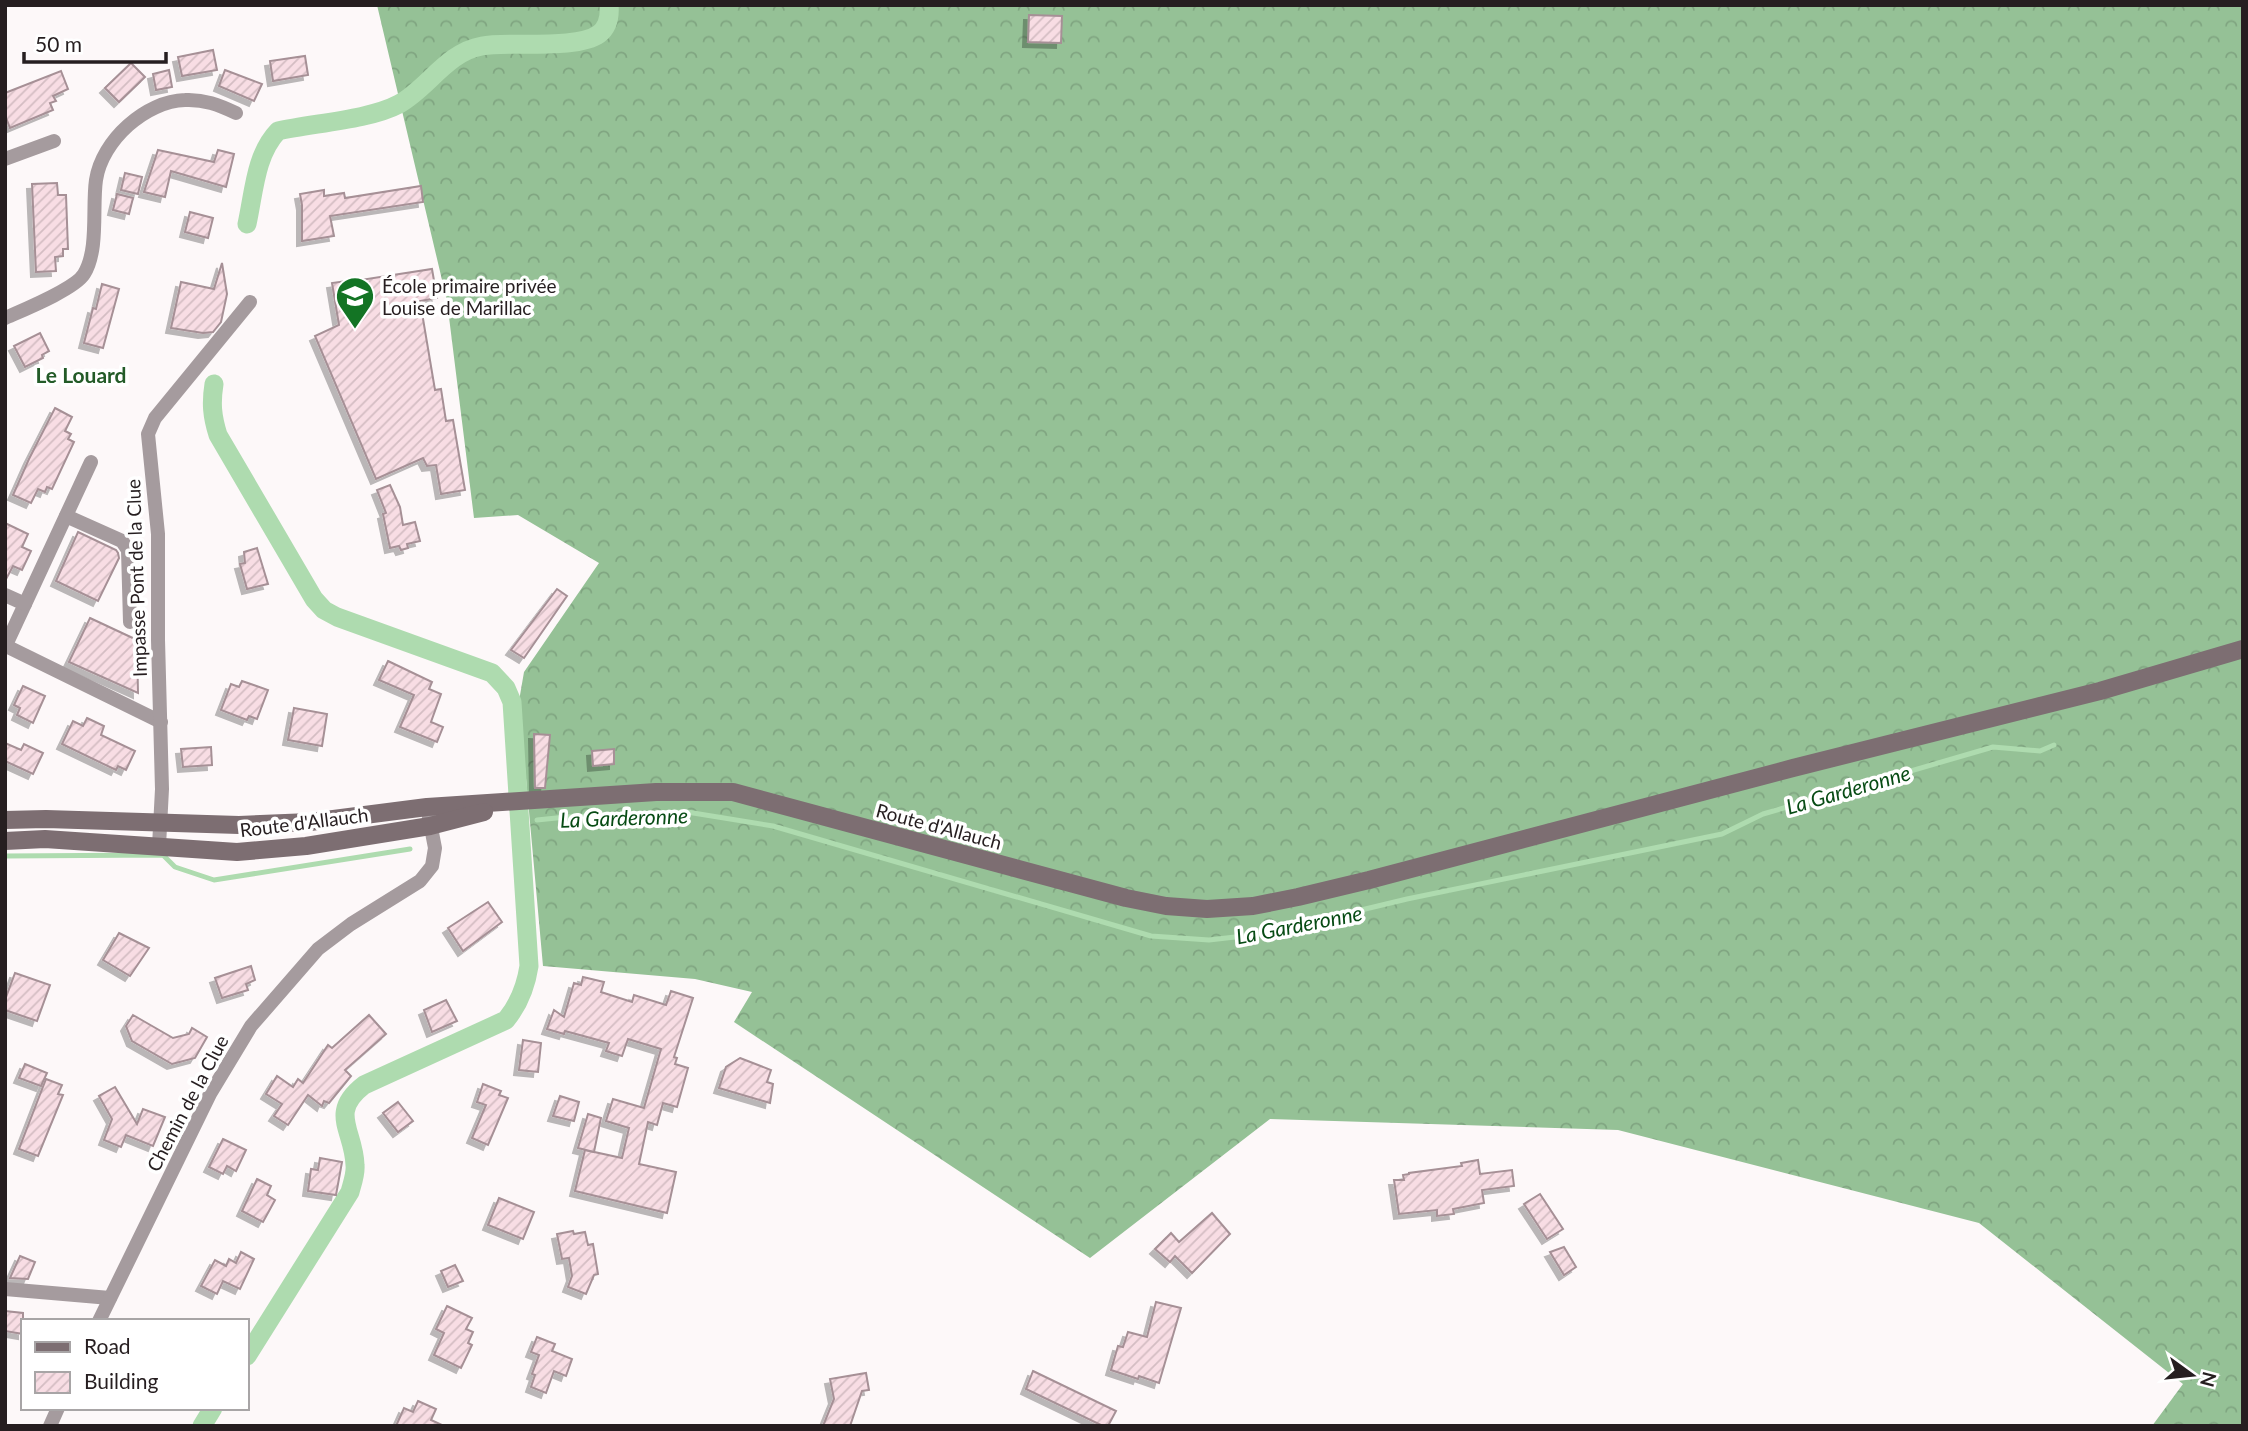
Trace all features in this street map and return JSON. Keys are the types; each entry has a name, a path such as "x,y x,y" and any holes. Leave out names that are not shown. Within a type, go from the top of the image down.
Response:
{"main road":[{"name":"Route d'Allauch","path":"5,820 160,821 239,825 298,822 426,807 656,792 733,792 1126,898 1167,906 1207,909 1253,906 1345,886 1793,768 2052,704 2243,649"},
{"name":"Route d'Allauch","path":"5,841 45,839 237,852 306,846 430,826 520,802"},
{"path":"45,839 46,819"}],"street":[{"path":"5,318 69,287 84,275 92,248 96,178 104,155 121,132 162,104 185,100 209,101 236,113"},
{"path":"5,159 54,141"},
{"name":"Impasse Pont de la Clue","path":"159,846 161,722 158,534 148,435 155,418 250,302"},
{"path":"92,462 6,646 161,722"},
{"path":"66,516 122,541 128,550 130,622"},
{"path":"5,595 25,604"},
{"name":"Chemin de la Clue","path":"100,1319 210,1094 251,1026 318,950 351,924 421,881 432,866 435,848 426,807"},
{"path":"5,1289 110,1298"}],"green space":[{"path":"377,5 2243,5 2243,1426 2152,1426 2183,1384 1979,1223 1618,1130 1270,1119 1090,1258 734,1022 752,992 695,979 543,966 519,701 524,672 599,563 518,515 474,518 447,301"}],"building":[{"path":"1029,15 1062,16 1061,43 1028,42"},
{"path":"213,50 217,70 182,76 178,57"},
{"path":"305,56 308,75 273,81 270,61"},
{"path":"131,63 145,77 119,102 105,88"},
{"path":"169,70 172,87 156,90 153,74"},
{"path":"225,70 262,84 254,101 219,86"},
{"path":"61,71 68,89 53,96 56,101 50,103 53,110 10,128 5,115 5,93"},
{"path":"158,150 214,162 218,150 234,154 226,187 171,171 165,197 144,192"},
{"path":"125,173 142,177 138,194 121,190"},
{"path":"57,183 58,195 66,195 68,249 63,249 63,256 55,257 56,271 36,272 32,184"},
{"path":"421,186 423,202 330,216 334,236 302,241 300,194 324,190 324,196 344,193 345,198"},
{"path":"117,194 133,198 129,214 113,210"},
{"path":"190,212 213,218 208,238 185,232"},
{"path":"222,263 227,294 221,322 213,332 171,328 181,282 214,289"},
{"path":"432,269 437,298 420,301 435,390 441,389 446,421 453,420 465,490 441,494 436,465 427,466 423,458 376,479 315,336 339,325 332,283"},
{"path":"102,284 119,289 103,348 84,343"},
{"path":"40,333 49,351 42,355 43,358 25,367 14,346"},
{"path":"55,408 72,417 65,431 71,434 68,439 74,442 52,489 47,487 45,492 38,489 31,503 13,495"},
{"path":"390,485 400,507 403,525 415,522 420,541 407,544 408,548 401,550 399,546 390,548 383,514 386,513 377,490"},
{"path":"5,523 28,534 22,547 31,551 22,570 13,566 5,581"},
{"path":"78,532 118,553 119,558 98,601 56,581"},
{"path":"257,548 268,584 247,589 240,564 245,563 244,552"},
{"path":"557,589 567,596 524,658 511,650"},
{"path":"90,618 137,640 138,693 69,662"},
{"path":"388,661 432,682 429,689 441,694 431,722 443,727 437,742 400,727 414,695 379,680"},
{"path":"242,681 268,690 257,719 249,716 247,720 221,710 231,684 239,687"},
{"path":"23,686 45,696 33,723 17,715 20,708 14,705"},
{"path":"294,708 327,714 322,746 288,740"},
{"path":"87,718 104,726 101,735 135,751 126,770 118,766 116,770 62,744 73,721 83,726"},
{"path":"534,734 550,735 545,788 535,788"},
{"path":"5,743 21,750 24,744 43,753 33,774 5,761"},
{"path":"211,747 212,765 183,767 181,749"},
{"path":"614,749 614,764 593,766 592,751"},
{"path":"488,902 502,922 463,951 448,928"},
{"path":"119,933 149,948 130,976 103,960"},
{"path":"251,966 255,980 246,984 248,990 222,998 215,978"},
{"path":"15,973 50,985 37,1021 5,1010 5,1000"},
{"path":"583,977 604,982 601,992 632,1002 634,995 666,1005 671,991 693,998 674,1057 677,1058 675,1064 688,1068 677,1107 663,1103 657,1125 648,1122 639,1164 676,1172 667,1213 575,1191 585,1150 622,1158 629,1128 606,1121 613,1099 644,1108 661,1049 628,1039 622,1056 606,1051 609,1043 547,1029 554,1010 564,1017 574,983 581,985"},
{"path":"446,1000 457,1021 432,1032 424,1010"},
{"path":"133,1015 173,1038 189,1034 192,1028 207,1037 195,1058 172,1064 132,1041 126,1026"},
{"path":"369,1015 386,1034 345,1070 351,1076 329,1103 324,1101 322,1106 308,1095 288,1125 274,1116 282,1104 266,1094 277,1076 293,1087 298,1079 303,1083 328,1045 332,1048"},
{"path":"523,1040 541,1043 538,1072 519,1070"},
{"path":"740,1058 771,1070 767,1082 773,1084 770,1103 719,1088 726,1067"},
{"path":"25,1064 47,1073 41,1086 19,1078"},
{"path":"46,1079 62,1085 58,1094 63,1095 38,1156 19,1149"},
{"path":"483,1084 501,1091 499,1095 508,1098 488,1145 472,1138 486,1105 477,1102"},
{"path":"115,1087 137,1124 143,1109 165,1117 153,1146 126,1135 121,1147 104,1140 112,1119 99,1096"},
{"path":"560,1096 579,1102 574,1121 553,1116"},
{"path":"398,1102 413,1121 398,1132 383,1113"},
{"path":"588,1114 601,1118 594,1152 578,1148"},
{"path":"223,1139 246,1150 236,1171 227,1166 223,1174 209,1167"},
{"path":"320,1158 342,1162 336,1195 308,1191 311,1169 318,1170"},
{"path":"1478,1160 1480,1174 1512,1170 1514,1186 1482,1190 1484,1203 1453,1209 1454,1214 1437,1216 1437,1210 1399,1214 1394,1180 1404,1180 1403,1175 1409,1173 1462,1166 1461,1163"},
{"path":"257,1179 271,1186 267,1195 275,1200 263,1222 242,1211"},
{"path":"1540,1194 1563,1229 1547,1239 1524,1204"},
{"path":"499,1198 534,1212 523,1239 488,1225"},
{"path":"1212,1213 1230,1234 1192,1273 1175,1256 1170,1262 1155,1249 1171,1233 1179,1242"},
{"path":"573,1231 574,1234 585,1232 588,1245 593,1244 598,1274 594,1275 586,1294 568,1287 572,1276 569,1258 562,1259 557,1234"},
{"path":"1564,1247 1576,1267 1564,1275 1550,1252"},
{"path":"241,1252 254,1259 240,1289 223,1281 217,1294 201,1286 215,1260 226,1266 229,1259 236,1263"},
{"path":"20,1256 35,1262 28,1279 10,1278"},
{"path":"455,1265 463,1281 448,1287 441,1271"},
{"path":"1156,1302 1181,1308 1159,1383 1111,1370 1118,1346 1123,1347 1128,1332 1147,1337"},
{"path":"447,1306 472,1318 466,1329 473,1332 468,1343 472,1345 461,1368 434,1355 444,1333 436,1329"},
{"path":"5,1311 23,1313 21,1334 5,1331"},
{"path":"537,1337 555,1344 552,1351 572,1359 566,1376 554,1371 546,1393 531,1387 535,1375 532,1374 539,1355 531,1352"},
{"path":"1033,1371 1116,1411 1108,1426 1026,1389"},
{"path":"866,1373 869,1390 862,1391 850,1426 823,1426 834,1399 830,1379"},
{"path":"418,1401 436,1409 431,1420 444,1426 396,1426 404,1408 413,1412"}],"waterway":[{"path":"247,224 260,163 264,151 278,131 387,109 409,97 458,55 482,46 560,44 589,39 599,34 606,25 609,5"},
{"path":"214,384 213,410 218,435 314,599 324,610 492,673 506,688 512,702 529,966 521,994 506,1020 364,1085 353,1095 345,1113 355,1165 350,1192 248,1354"},
{"name":"La Garderonne","path":"537,820 687,812 773,826 1151,936 1209,940 1261,934 1407,899 1722,834 1763,814 1993,747 2040,751 2054,745"},
{"name":"La Garderonne","path":"5,856 163,855 175,867 214,880 410,849"},
{"path":"202,1426 212,1410"}],"place":[{"name":"École primaire privée Louise de Marillac","path":"355,330"}],"district":[{"name":"Le Louard","path":"81,374"}]}
